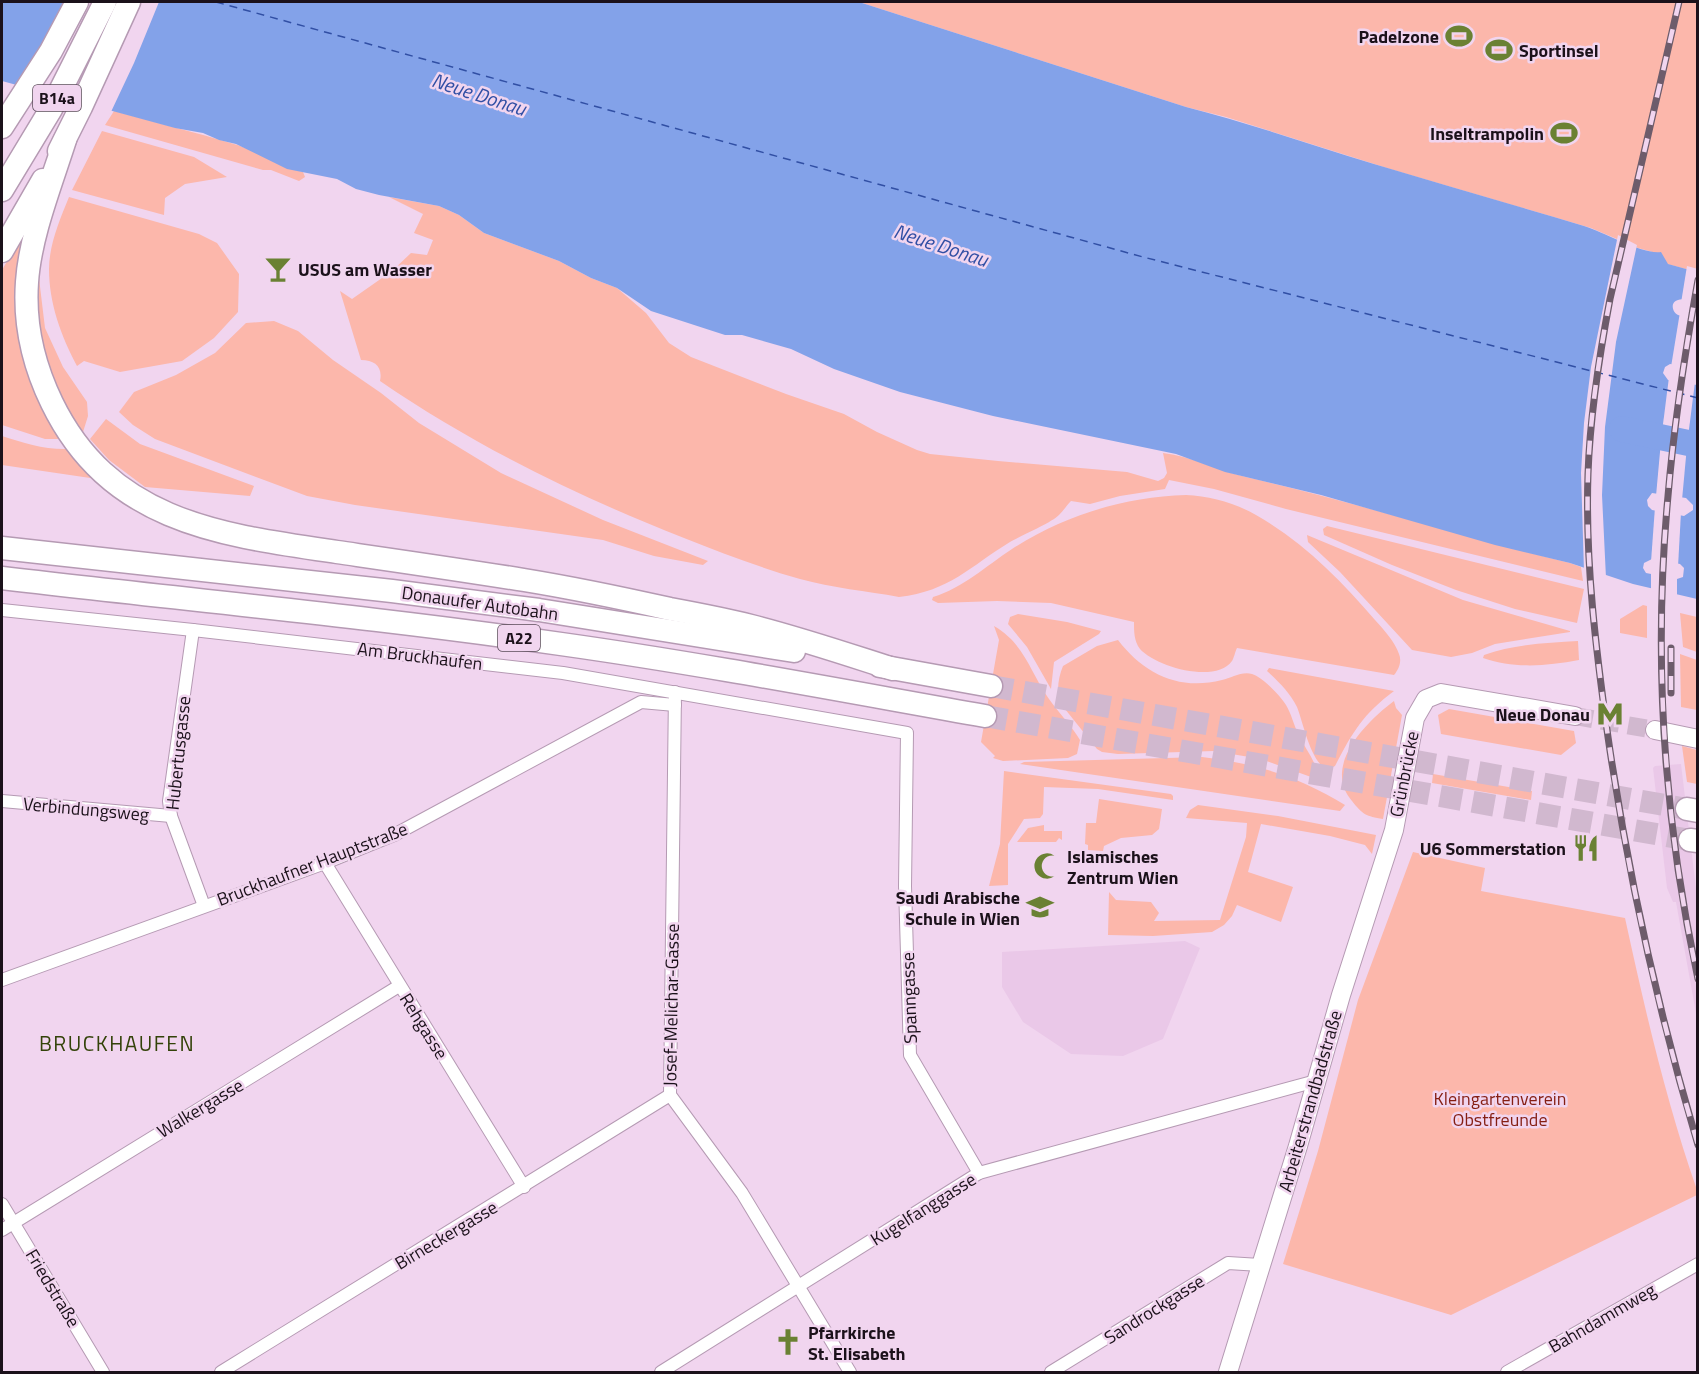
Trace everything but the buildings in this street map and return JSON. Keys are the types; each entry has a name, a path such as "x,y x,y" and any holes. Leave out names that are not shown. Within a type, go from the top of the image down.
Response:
{"highway":[{"path":"2,127 51,51 77,2"},
{"name":"B14a","path":"2,160 49,83 90,2"},
{"name":"B14a","path":"2,190 51,109 105,2"},
{"path":"2,251 35,210 129,2"},
{"path":"35,210 27,284 28,319 32,352 46,390 67,431 92,461 126,491 162,512 200,527 274,543 514,578 751,626 893,669"},
{"name":"Donauufer Autobahn","path":"2,548 392,591 539,610 663,629 991,686"},
{"name":"Donauufer Autobahn","path":"2,578 561,644 985,716"},
{"path":"2,585 51,584"}],"street":[{"name":"Am Bruckhaufen","path":"2,610 552,672 907,733"},
{"name":"Hubertusgasse","path":"193,630 169,801 171,816 204,906"},
{"path":"642,686 641,702 675,705"},
{"name":"Josef-Melichar-Gasse","path":"675,692 670,1095 742,1193 850,1372"},
{"name":"Grünbrücke","path":"1394,830 1415,718 1426,699 1441,693 1575,716"},
{"name":"Bruckhaufner Hauptstraße","path":"2,980 325,864 394,836 641,702"},
{"path":"1655,730 1698,739"},
{"name":"Spanngasse","path":"907,733 905,886 910,1055 979,1173"},
{"name":"Verbindungsweg","path":"2,801 171,816"},
{"name":"Arbeiterstrandbadstraße","path":"1227,1372 1341,995 1394,830"},
{"name":"Rehgasse","path":"325,864 524,1187"},
{"name":"Walkergasse","path":"2,1230 399,986"},
{"name":"Kugelfanggasse","path":"661,1372 979,1173 1316,1082"},
{"name":"Birneckergasse","path":"221,1372 670,1095"},
{"name":"Friedstraße","path":"2,1203 103,1372"},
{"name":"Sandrockgasse","path":"1051,1372 1228,1263 1260,1265"},
{"name":"Bahndammweg","path":"1507,1372 1698,1264"}],"shaded area":[{"path":"1681,764 1697,897 1697,1019 1676,902 1673,902 1667,888 1653,768"},
{"path":"1185,941 1200,948 1163,1039 1123,1056 1071,1054 1023,1022 1002,987 1002,952"}],"green space":[{"path":"859,2 1697,2 1697,272 1667,264 1656,253 1591,228 1390,169 1226,117 1186,107"},
{"path":"114,111 243,147 303,172 305,177 299,181 271,170 263,170 105,125"},
{"path":"102,131 194,157 227,177 185,184 165,198 164,215 72,190"},
{"path":"69,197 199,234 217,243 239,274 238,312 214,338 182,361 120,372 84,361 77,366 57,319 51,294 49,269 53,241"},
{"path":"389,197 439,206 459,215 484,233 559,261 591,278 617,288 646,313 669,343 691,357 844,414 917,450 930,454 1127,472 1158,481 1167,473 1163,453 1174,455 1236,474 1570,563 1581,567 1583,581 1286,509 1214,489 1169,480 1165,489 1120,496 1090,504 1071,501 1050,522 1010,542 946,584 917,594 899,597 850,589 812,582 771,570 644,522 566,487 453,427 380,381 381,376 377,365 361,360 340,291 352,299 392,271 411,253 427,255 433,240 414,233 423,214"},
{"path":"21,237 24,237 20,270 62,439 45,439 2,425 2,270"},
{"path":"38,270 45,328 63,367 87,402 88,416 83,432 58,396 40,355 35,326"},
{"path":"274,321 298,331 333,360 419,423 501,473 603,520 708,561 703,565 654,556 603,540 355,505 307,496 155,439 133,425 119,412 134,392 176,375 215,353 246,323"},
{"path":"106,419 140,444 254,486 250,496 145,487 109,460 90,439"},
{"path":"2,436 43,447 69,449 97,479 2,465"},
{"path":"1186,495 1222,501 1240,507 1273,525 1305,549 1349,590 1392,641 1400,657 1399,668 1394,675 1237,648 1232,661 1224,668 1200,672 1186,670 1159,662 1140,649 1135,640 1134,622 1051,603 997,601 938,603 932,600 933,597 954,588 1012,549 1053,526 1118,504 1163,496"},
{"path":"1327,526 1584,589 1577,623 1515,609 1456,590 1324,535 1323,529"},
{"path":"1307,535 1463,600 1570,632 1495,644 1472,653 1451,657 1412,650 1340,572 1308,542"},
{"path":"1643,605 1647,606 1647,638 1620,633 1620,619"},
{"path":"1680,613 1697,617 1697,652 1683,647"},
{"path":"1018,614 1067,622 1101,631 1054,662 1051,689 1027,647 1008,624 1010,617"},
{"path":"994,626 1013,641 1020,650 1042,689 1080,740 1077,754 1068,758 1003,761 993,758 995,756 981,742 999,640"},
{"path":"1118,640 1139,662 1164,677 1177,681 1206,683 1244,673 1260,678 1286,705 1318,775 1311,777 1261,759 1214,751 1118,754 1097,749 1061,704 1058,695 1059,680 1063,666 1097,646"},
{"path":"1578,641 1579,660 1555,664 1519,665 1483,658 1484,655 1495,651 1518,646"},
{"path":"1680,654 1697,660 1697,710 1681,707"},
{"path":"1269,668 1394,691 1366,716 1335,766 1327,770 1316,758 1308,742 1297,707 1284,688 1267,671"},
{"path":"1394,701 1402,715 1383,819 1365,814 1356,806 1344,788 1342,774 1351,746 1360,733"},
{"path":"1449,709 1574,731 1576,743 1561,755 1441,734 1438,715"},
{"path":"1682,746 1697,750 1697,784 1687,782"},
{"path":"1202,757 1241,763 1277,773 1310,786 1345,805 1340,811 1020,764 1024,762"},
{"path":"1004,771 1171,794 1173,800 1098,789 1044,787 1043,814 1040,818 1024,819 1008,844 1008,885 989,886 1000,844"},
{"path":"1433,774 1532,791 1531,800 1432,783"},
{"path":"1099,799 1162,809 1159,829 1152,835 1121,838 1104,846 1103,851 1088,850 1088,845 1085,844 1086,823 1096,823"},
{"path":"1198,805 1278,816 1376,835 1372,854 1365,845 1330,836 1261,824 1248,872 1293,887 1281,922 1237,905 1232,916 1224,925 1212,932 1153,936 1108,935 1109,892 1116,900 1151,902 1159,913 1154,921 1220,920 1246,837 1247,823 1186,818 1190,810"},
{"path":"1044,825 1044,831 1062,831 1062,840 1059,838 1056,842 1017,842 1028,828"},
{"name":"Kleingartenverein Obstfreunde","path":"1413,852 1485,868 1481,891 1625,918 1675,1123 1697,1190 1697,1195 1451,1315 1283,1264 1318,1151 1358,1000"}],"water":[{"name":"Neue Donau","path":"2,2 859,2 1186,107 1584,226 1634,247 1661,252 1668,264 1697,272 1697,302 1680,299 1675,301 1673,307 1674,312 1678,315 1697,318 1697,368 1670,364 1665,367 1663,373 1668,380 1697,385 1697,599 1633,584 1570,563 1495,545 1321,495 1225,472 1176,454 993,416 900,392 834,369 791,349 742,335 725,335 651,311 617,288 591,278 559,261 484,233 459,215 439,206 356,189 337,179 287,169 236,144 203,133 175,128 2,81","holes":["1660,429 1691,435 1695,441 1694,445 1687,449 1663,445 1654,435","1652,493 1686,498 1693,505 1693,510 1684,516 1652,510 1647,500","1652,559 1680,564 1684,568 1683,577 1677,579 1646,573 1643,568 1644,563"]}],"pier":[{"path":"65,2 159,2 110,114 45,99 17,88"},
{"path":"1618,235 1637,245 1616,342 1605,427 1602,495 1606,578 1584,571 1581,473 1591,367"},
{"path":"1687,266 1698,269 1698,305 1681,303"},
{"path":"1680,312 1698,315 1697,371 1671,367"},
{"path":"1669,377 1695,382 1688,437 1662,432"},
{"path":"1661,441 1687,446 1682,500 1656,496"},
{"path":"1655,507 1681,512 1678,567 1651,562"},
{"path":"1651,572 1677,576 1677,597 1651,591"}],"waterway":[{"name":"Neue Donau","path":"1622,429 1698,445"}],"ferry route":[{"path":"216,2 1143,257 1698,398"}],"tunnel":[{"path":"991,686 1687,809"},
{"path":"985,716 1690,840"},
{"path":"1575,716 1655,730"}],"railway":[{"path":"1679,2 1606,321 1591,430 1588,540 1596,639 1608,737 1625,840 1657,993 1698,1145"},
{"path":"1698,280 1673,442 1662,617 1662,678 1670,800 1686,920 1698,979"},
{"path":"1671,648 1671,693"}],"place":[{"name":"Padelzone","path":"1459,36"},
{"name":"Sportinsel","path":"1499,50"},
{"name":"Inseltrampolin","path":"1564,133"},
{"name":"USUS am Wasser","path":"278,269"},
{"name":"Neue Donau","path":"1610,714"},
{"name":"U6 Sommerstation","path":"1586,848"},
{"name":"Islamisches Zentrum Wien","path":"1047,866"},
{"name":"Saudi Arabische Schule in Wien","path":"1040,907"},
{"name":"Pfarrkirche St. Elisabeth","path":"788,1342"}],"district":[{"name":"BRUCKHAUFEN","path":"117,1043"}]}
